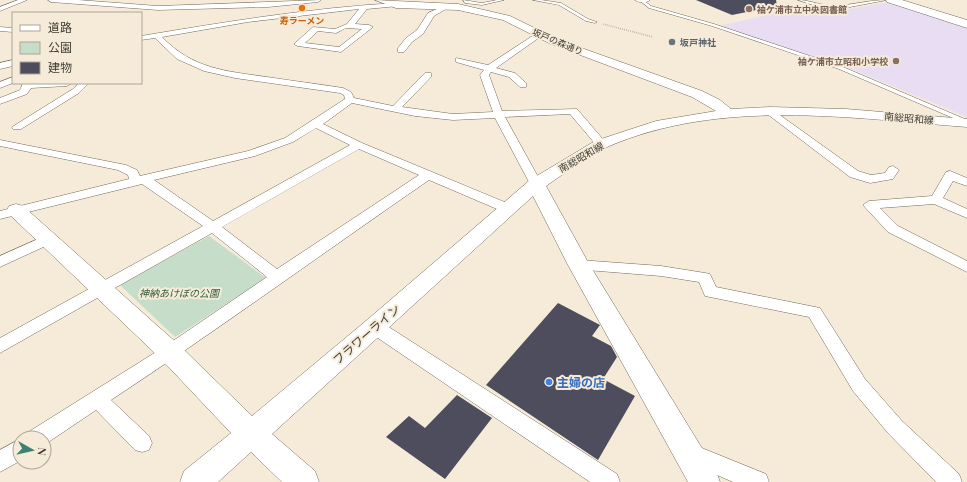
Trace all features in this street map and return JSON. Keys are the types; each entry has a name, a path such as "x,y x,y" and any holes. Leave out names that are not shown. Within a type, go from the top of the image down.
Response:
{"main road":[{"path":"891,0 967,24"}],"street":[{"path":"0,9 24,0"},
{"path":"51,0 158,8 268,5 318,0"},
{"path":"326,10 353,0"},
{"name":"坂戸の森通り","path":"380,0 396,5 452,4 506,18 520,23 537,34 697,94 715,103 728,113"},
{"path":"639,0 646,0"},
{"path":"801,0 824,7 834,8 884,0"},
{"path":"401,50 409,40 420,32 431,15 452,4"},
{"path":"142,38 231,22 326,10 396,5"},
{"path":"349,26 369,27 341,50 298,44 316,29 336,31 345,26 349,26 364,7"},
{"path":"0,30 12,30"},
{"path":"537,34 490,68 484,75 488,88 499,114 579,265 705,482"},
{"path":"156,35 172,51 193,64 214,73 343,92 348,94 350,100"},
{"path":"459,60 512,75 522,85"},
{"path":"0,66 12,63"},
{"path":"395,109 428,74"},
{"path":"0,85 12,80"},
{"path":"0,101 24,92 28,84"},
{"path":"17,127 76,91 83,84"},
{"path":"8,213 251,154 289,140 316,124 350,100 395,109 453,117 573,111 601,144"},
{"path":"770,111 854,174 870,179 889,176 894,170"},
{"name":"南総昭和線","path":"536,184 601,144 661,124 728,113 770,111 846,113 967,123"},
{"path":"316,124 358,145 509,209"},
{"path":"0,142 122,167 133,173 141,181 212,228 277,276"},
{"path":"0,346 358,145"},
{"path":"49,430 170,352 277,276 428,175"},
{"path":"936,200 950,175 967,182"},
{"name":"フラワーライン","path":"194,482 375,327 536,184"},
{"path":"967,214 936,200 869,205 893,229 967,267"},
{"path":"8,213 47,240 170,352 251,434 304,482"},
{"path":"0,262 47,240"},
{"path":"579,265 661,271 705,278 710,292 814,312 859,385 894,427 951,482"},
{"path":"375,327 609,482"},
{"path":"97,399 142,443"},
{"path":"688,452 758,482"},
{"path":"0,462 12,454"}],"lane":[{"path":"465,0 466,2 482,4 502,0"},
{"path":"535,0 560,4 587,20 595,22"},
{"path":"639,0 650,7 713,25 841,68 967,123"}],"path":[{"path":"595,22 653,37"}],"shaded area":[{"name":"袖ケ浦市立昭和小学校","path":"891,2 967,26 967,117 854,70 719,26 780,12 826,13"}],"green space":[{"name":"神納あけぼの公園","path":"209,236 266,278 175,337 120,285"}],"building":[{"name":"袖ケ浦市立中央図書館","path":"696,0 776,0 777,6 732,15"},
{"name":"主婦の店","path":"558,303 600,325 592,336 611,346 617,357 603,379 635,396 598,460 486,385"},
{"path":"457,395 492,418 445,479 386,437 409,416 425,428"}],"place":[{"name":"寿ラーメン","path":"302,8"},
{"name":"袖ケ浦市立中央図書館","path":"749,9"},
{"name":"坂戸神社","path":"672,42"},
{"name":"袖ケ浦市立昭和小学校","path":"896,61"},
{"name":"主婦の店","path":"549,382"}]}
